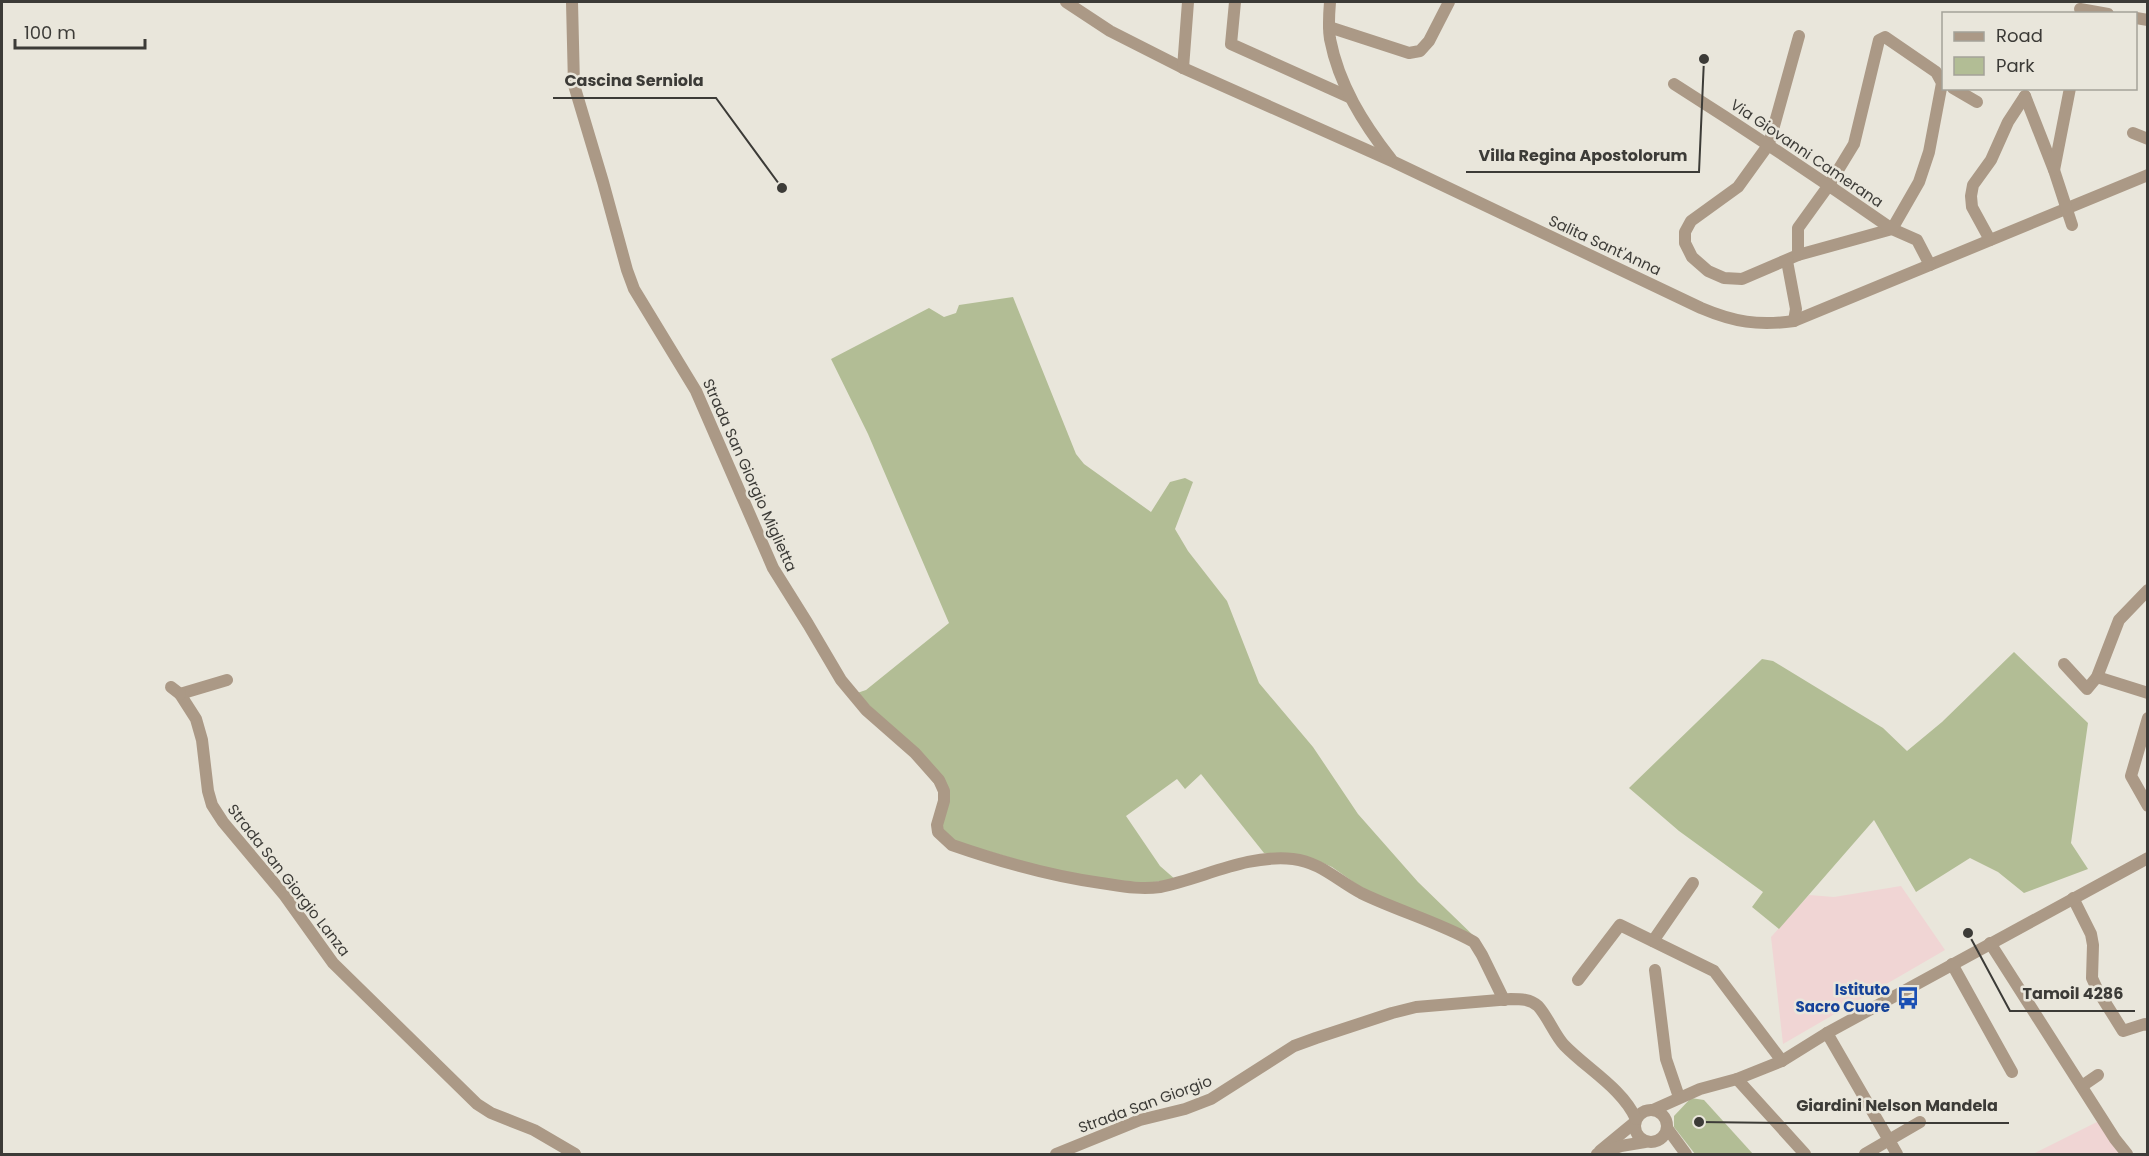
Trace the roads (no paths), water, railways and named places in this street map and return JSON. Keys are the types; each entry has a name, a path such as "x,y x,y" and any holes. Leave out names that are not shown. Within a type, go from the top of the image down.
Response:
{"street":[{"name":"Strada San Giorgio Miglietta","path":"572,2 574,85 634,289 696,391 773,568 841,680 866,710 915,753 939,780 944,791 944,801 937,825 938,832 943,838 952,845 1024,868 1073,879 1132,888 1159,887 1260,859 1296,859 1314,864 1361,892 1474,942 1503,1000"},
{"name":"Salita Sant'Anna","path":"1066,2 1110,31 1183,68 1394,162 1725,318 1747,323 1770,324 1794,321 2148,175"},
{"path":"1183,68 1188,2"},
{"path":"1235,2 1231,44 1349,97"},
{"path":"1330,2 1329,27 1337,65 1349,97 1375,139 1394,162"},
{"path":"1329,27 1409,53 1420,51 1429,41 1449,2"},
{"path":"2080,8 2099,12"},
{"path":"1799,36 1769,144 1738,187 1691,221 1684,232 1685,243 1692,256 1708,272 1724,278 1742,279 1793,258 1892,229 1919,182 1929,152 1942,90"},
{"path":"1794,321 1796,309 1793,258 1798,228 1829,185 1854,144 1879,40 1885,37 1942,80"},
{"name":"Via Giovanni Camerana","path":"1674,84 1769,144 1892,229 1917,240 1930,265"},
{"path":"1957,90 1977,102"},
{"path":"2054,170 2070,90"},
{"path":"1990,240 1972,207 1973,185 1991,160 2008,122 2025,96 2054,170 2072,225"},
{"path":"2133,133 2148,139"},
{"path":"2064,663 2087,689 2097,677 2119,620 2148,590"},
{"path":"2097,677 2148,693"},
{"name":"Strada San Giorgio Lanza","path":"227,680 175,691 196,719 202,740 208,791 212,805 224,822 285,896 333,963 477,1104 491,1113 534,1130 575,1155"},
{"path":"2148,718 2131,776 2148,806"},
{"path":"1596,1155 1635,1121 1639,1114 1700,1089 1737,1079 1782,1061 1827,1033 2148,858"},
{"path":"1653,941 1693,883"},
{"path":"2073,898 2094,945 2092,978 2098,991 2123,1031 2148,1025"},
{"path":"1578,980 1620,925 1714,971 1782,1061"},
{"path":"1990,943 2127,1155"},
{"path":"1952,964 2012,1072"},
{"path":"1596,1155 1621,1146 1651,1142 1665,1134 1679,1097 1666,1059 1655,970"},
{"name":"Strada San Giorgio","path":"1056,1155 1140,1120 1185,1109 1211,1099 1294,1046 1392,1012 1416,1007 1522,998 1538,1007 1562,1043 1618,1094 1632,1110 1635,1121"},
{"path":"1827,1033 1897,1155"},
{"path":"2082,1086 2098,1075"},
{"path":"1737,1079 1805,1155"},
{"name":"Strada San Giorgio","path":"1618,1094 1635,1105 1651,1110"},
{"path":"1651,1110 1664,1116 1667,1125 1686,1155"},
{"path":"1635,1121 1636,1133 1681,1155"},
{"path":"1865,1155 1920,1122"}],"place":[{"name":"Villa Regina Apostolorum","path":"1704,59"},
{"name":"Cascina Serniola","path":"782,188"},
{"name":"Tamoil 4286","path":"1968,933"},
{"name":"Istituto Sacro Cuore","path":"1908,998"},
{"name":"Giardini Nelson Mandela","path":"1699,1122"}]}
